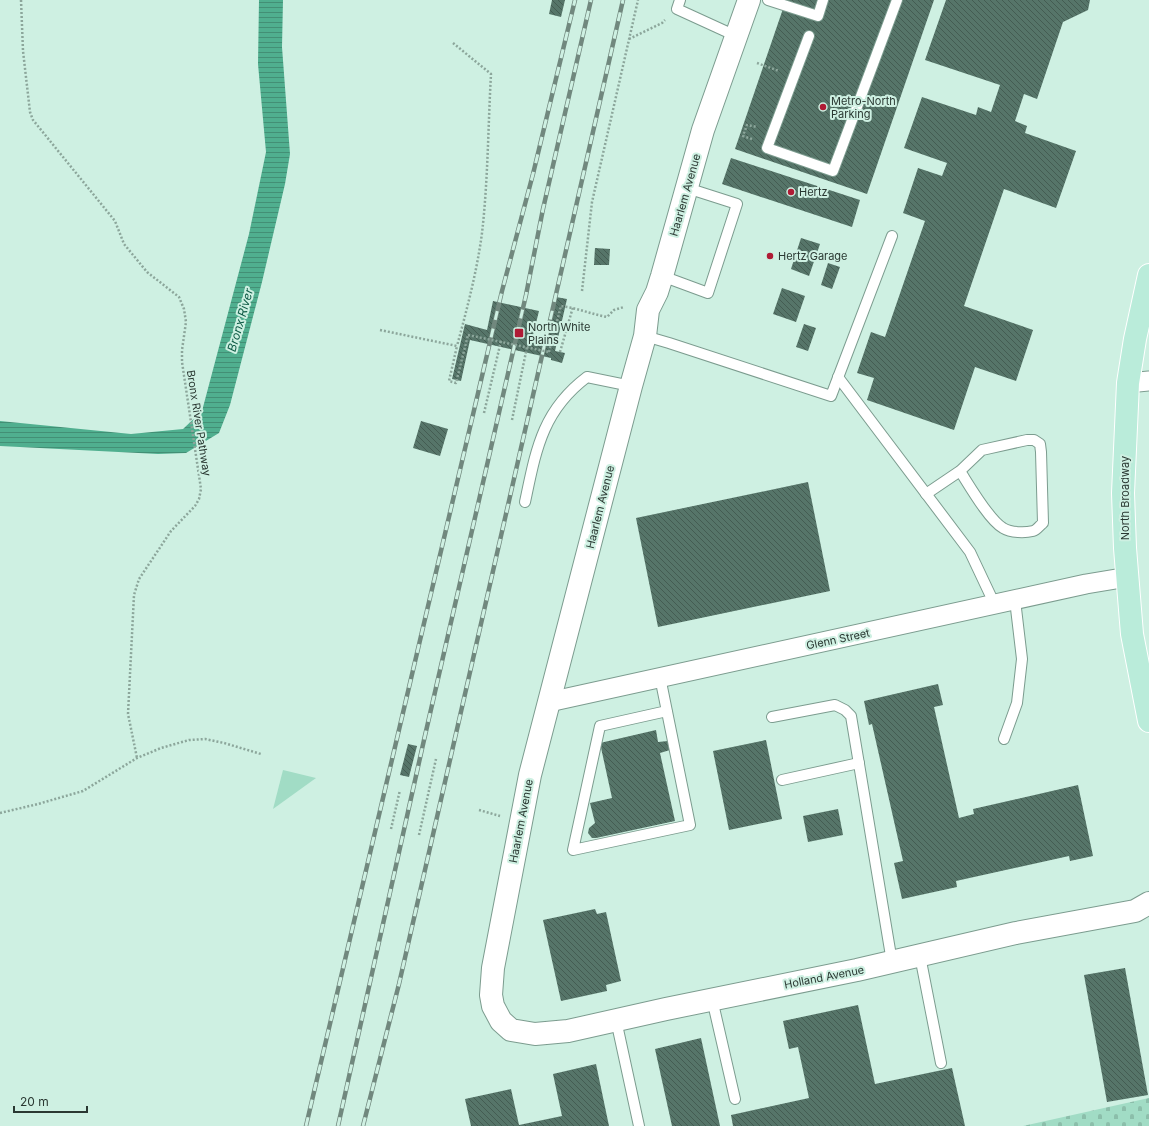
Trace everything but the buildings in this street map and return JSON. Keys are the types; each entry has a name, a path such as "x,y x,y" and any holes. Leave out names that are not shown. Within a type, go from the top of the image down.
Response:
{"main road":[{"name":"North Broadway","path":"1149,275 1135,339 1138,382 1123,492 1132,634 1149,721"}],"street":[{"name":"Haarlem Avenue","path":"501,1021 493,1006 493,968 530,775 645,336 648,310 657,292 662,276 702,130 748,0"},
{"name":"Glenn Street","path":"549,702 1086,584 1128,577"},
{"name":"Holland Avenue","path":"501,1021 511,1030 535,1034 568,1031 712,999 920,956 1016,933 1135,911 1149,903"}],"lane":[{"path":"680,0 678,9 736,36"},
{"path":"768,0 818,16 823,0"},
{"path":"809,36 767,148 834,171 897,0"},
{"path":"662,276 708,292 737,204 687,188"},
{"path":"645,336 831,396 892,236"},
{"path":"525,502 534,457 547,421 563,399 576,385 587,377 631,386"},
{"path":"838,377 970,552 995,605"},
{"path":"926,494 960,471 982,450 1027,440 1034,440 1040,444 1041,452 1043,523 1034,530 1017,532 1003,528 992,518 982,505 960,471"},
{"path":"1004,739 1017,703 1022,659 1014,600"},
{"path":"660,677 667,711 690,826 574,850 600,726 667,711"},
{"path":"772,717 835,705 845,710 851,716 892,962"},
{"path":"782,780 858,763"},
{"path":"920,956 941,1064"},
{"path":"712,999 735,1099"},
{"path":"616,1020 639,1126"}],"path":[{"name":"Bronx River Pathway","path":"20,0 23,51 30,112 33,120 115,221 124,244 147,272 179,297 184,309 186,322 182,362 201,489 199,499 195,506 171,531 139,579 134,595 128,714 137,758"},
{"path":"582,291 592,202 638,0"},
{"path":"629,40 662,23"},
{"path":"453,43 491,74 482,233 470,297 449,381 456,383 468,334 549,352 561,306 607,317 614,310 625,307 648,310"},
{"path":"743,136 747,125 761,128"},
{"path":"560,352 574,308"},
{"path":"380,330 457,346"},
{"path":"484,413 501,341"},
{"path":"512,420 527,347"},
{"path":"0,813 82,791 137,758 161,748 189,740 205,739 260,754"},
{"path":"419,835 436,759"},
{"path":"391,829 400,790"}],"green space":[{"path":"283,770 316,778 273,809"},
{"path":"1149,1098 1149,1126 1023,1126"}],"water":[{"name":"Bronx River","path":"259,0 283,0 282,47 290,154 285,184 262,282 230,405 219,433 186,453 158,454 0,446 0,421 131,434 183,429 202,411 249,234 266,152 258,64"}],"railway":[{"path":"306,1126 502,291 533,174 575,0"},
{"path":"338,1126 424,740 526,295 543,209 591,0"},
{"path":"363,1126 399,984 623,0"}],"place":[{"name":"Metro-North Parking","path":"823,107"},
{"name":"Hertz","path":"791,192"},
{"name":"Hertz Garage","path":"770,256"},
{"name":"North White Plains","path":"519,333"}]}
